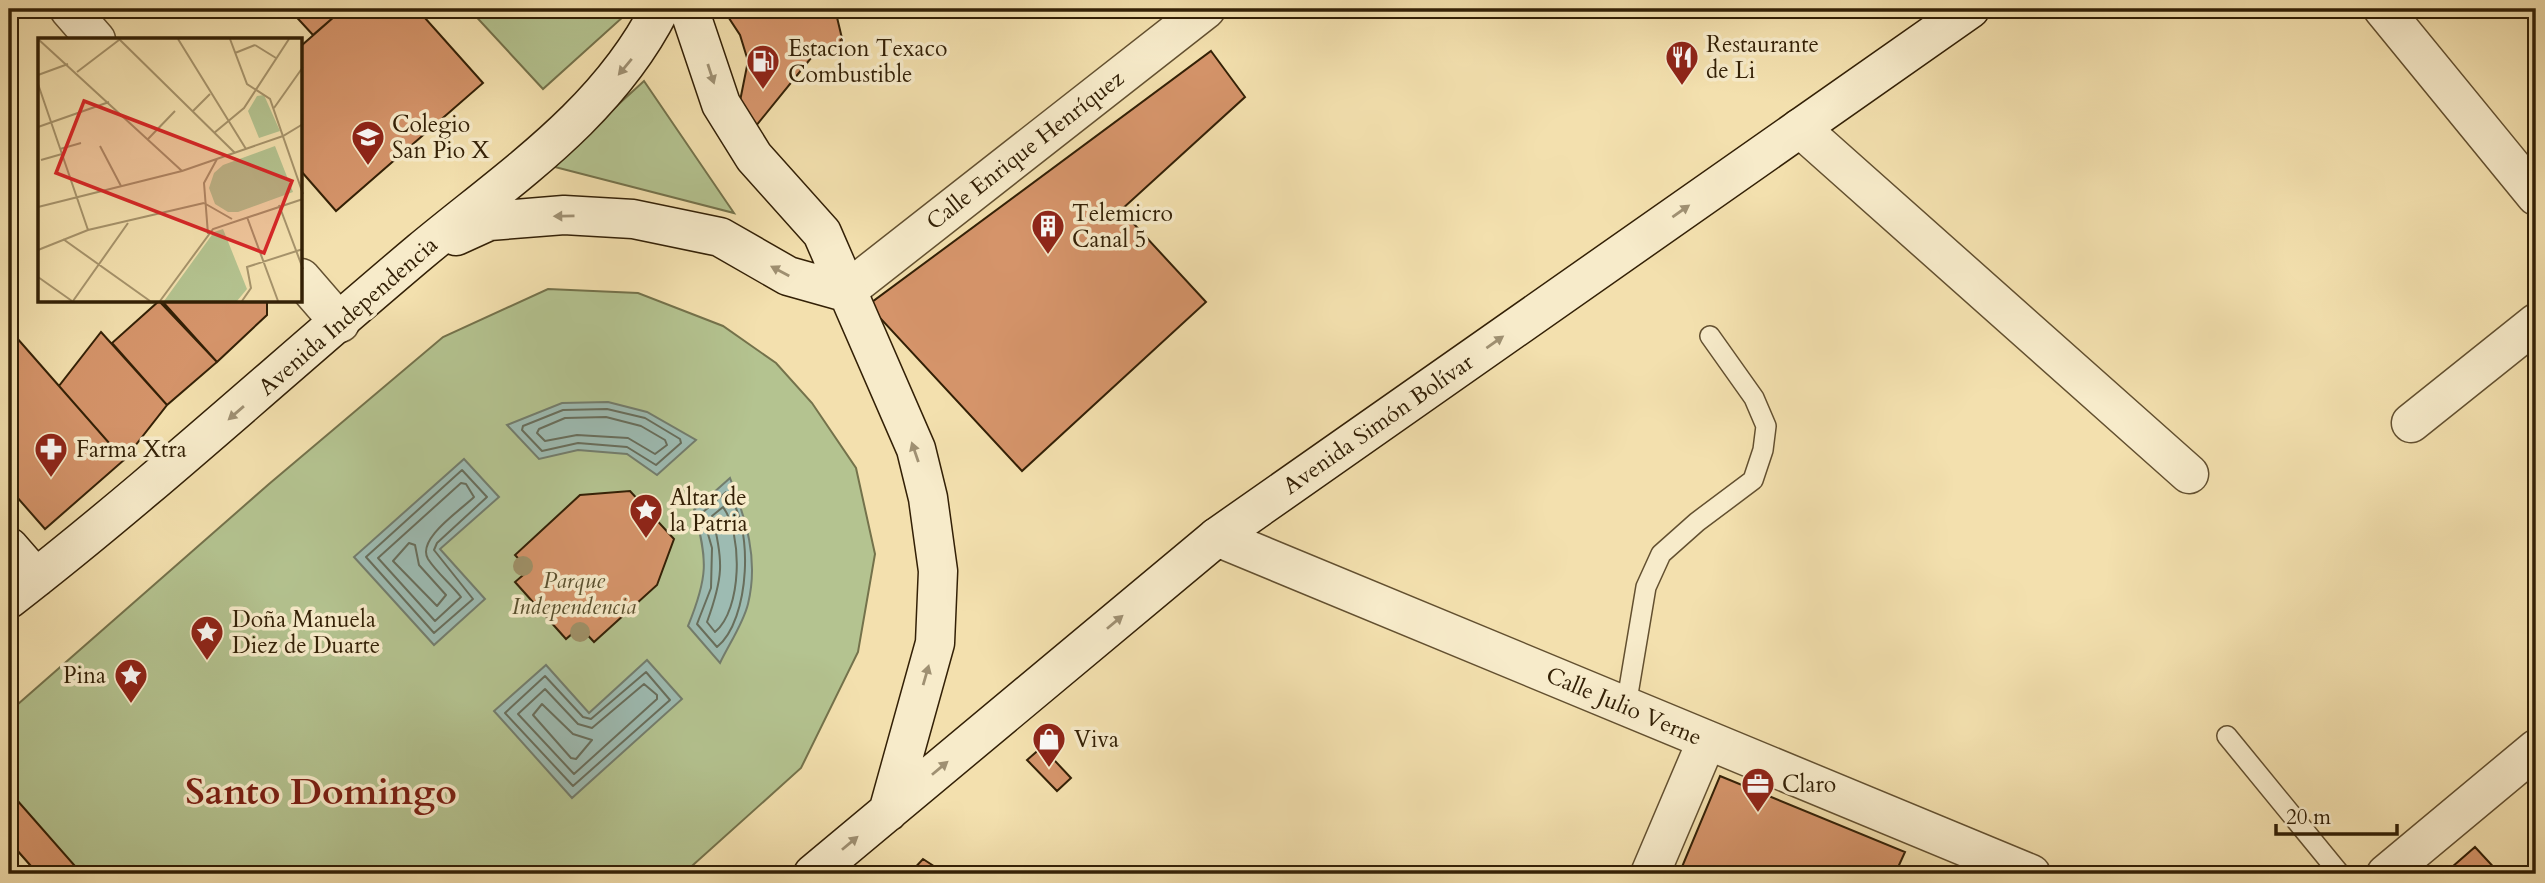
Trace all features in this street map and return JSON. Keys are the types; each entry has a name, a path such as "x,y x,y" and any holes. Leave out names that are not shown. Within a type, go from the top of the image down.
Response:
{"main road":[{"path":"69,9 94,38"},
{"name":"Avenida Independencia","path":"22,589 219,428 422,251 488,199 583,116 640,49 660,9"},
{"path":"689,9 721,104 754,157 822,233 845,292 916,449 928,498 938,571 935,643 888,812"},
{"name":"Calle Enrique Henríquez","path":"845,292 1206,9"},
{"name":"Avenida Simón Bolívar","path":"813,874 1217,537 1970,9"},
{"path":"2383,9 2536,196"},
{"path":"1800,128 2189,474"},
{"path":"422,251 489,222 564,215 633,219 720,237 788,276 845,292"},
{"path":"303,280 340,323"},
{"path":"2411,423 2536,324"},
{"name":"Calle Julio Verne","path":"1217,537 2031,874"},
{"path":"9,547 22,589"},
{"path":"1650,874 1707,740"},
{"path":"2386,874 2536,749"}],"lane":[{"path":"1626,706 1646,587 1661,554 1697,522 1752,481 1763,450 1766,426 1754,398 1710,336"},
{"path":"2227,736 2340,874"}],"green space":[{"path":"469,9 626,9 624,16 543,89"},
{"path":"644,81 734,213 551,166"},
{"name":"Parque Independencia","path":"548,289 638,293 723,326 776,363 812,403 856,468 875,554 858,652 801,768 683,874 38,874 9,841 9,712 269,484 443,337"}],"water":[{"path":"608,402 647,412 696,440 657,475 627,454 578,450 539,459 507,425 562,403"},
{"path":"464,459 499,497 440,549 485,599 434,645 354,557"},
{"path":"730,478 746,524 752,571 746,611 720,663 688,626 704,569 702,543 694,510"},
{"path":"647,660 682,699 572,798 494,711 546,665 589,713"}],"building":[{"path":"289,9 343,9 313,35"},
{"name":"Colegio San Pio X","path":"343,9 417,9 483,83 336,211 303,173 303,44"},
{"name":"Estacion Texaco Combustible","path":"723,9 792,9 805,16 835,9 845,51 811,58 747,137 736,121 748,61 740,35"},
{"name":"Telemicro Canal 5","path":"1211,51 1245,97 1121,210 1206,302 1022,471 868,305"},
{"path":"157,303 161,303 217,362 167,405 112,343"},
{"path":"164,303 267,303 267,315 217,362"},
{"path":"9,329 124,460 45,529 9,488"},
{"path":"101,332 167,405 124,460 59,386"},
{"path":"630,491 674,539 657,585 594,642 580,627 566,639 515,582 529,570 515,555 580,495"},
{"name":"Viva","path":"1042,747 1071,778 1057,791 1027,760"},
{"name":"Claro","path":"1720,776 1905,852 1895,874 1679,874"},
{"path":"9,791 82,874 38,874 9,841"},
{"path":"2475,847 2500,874 2444,874"},
{"path":"923,859 946,874 909,874"}],"place":[{"name":"Restaurante de Li","path":"1682,87"},
{"name":"Estacion Texaco Combustible","path":"763,91"},
{"name":"Colegio San Pio X","path":"368,167"},
{"name":"Telemicro Canal 5","path":"1048,256"},
{"name":"Farma Xtra","path":"51,479"},
{"name":"Altar de la Patria","path":"646,540"},
{"name":"Doña Manuela Diez de Duarte","path":"207,662"},
{"name":"Pina","path":"131,705"},
{"name":"Viva","path":"1049,769"},
{"name":"Claro","path":"1758,814"}],"district":[{"name":"Santo Domingo","path":"321,792"}]}
